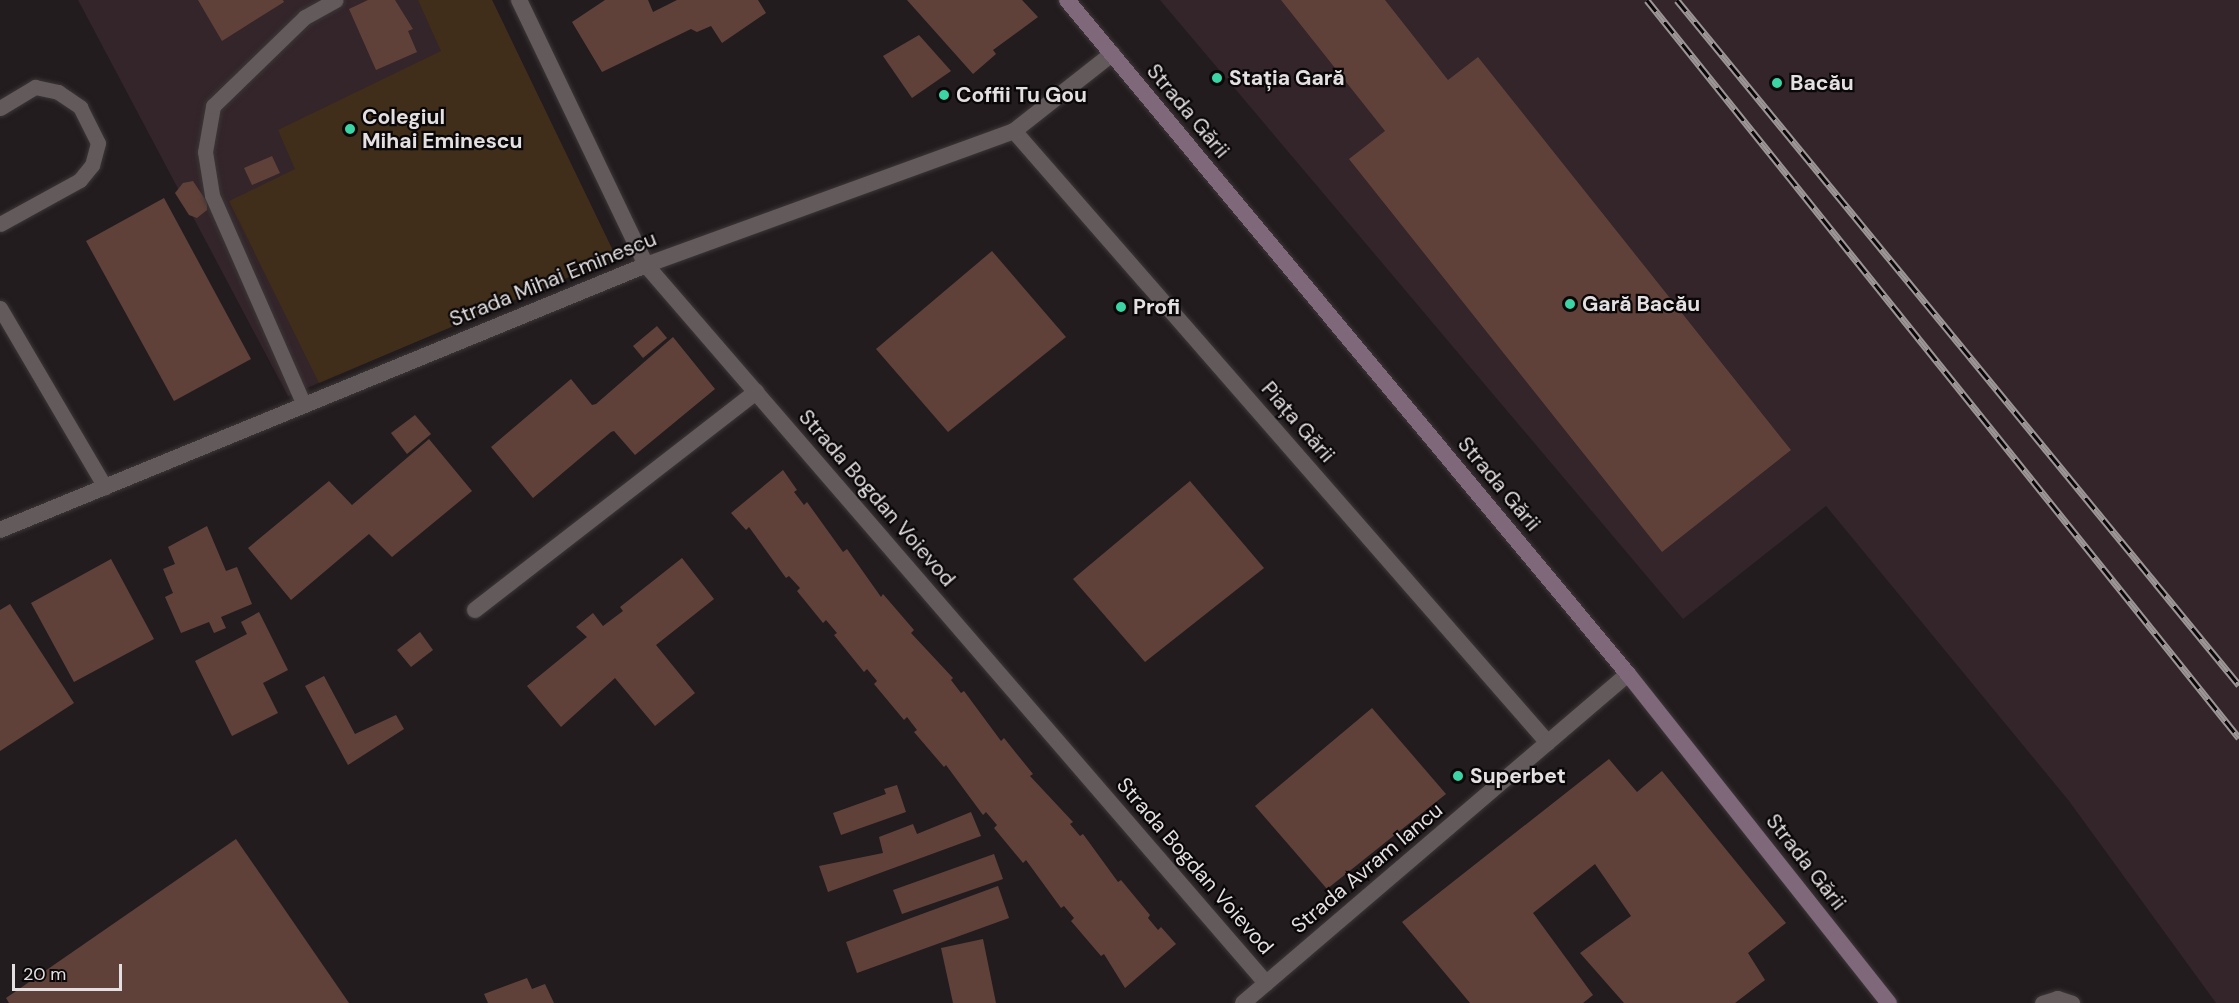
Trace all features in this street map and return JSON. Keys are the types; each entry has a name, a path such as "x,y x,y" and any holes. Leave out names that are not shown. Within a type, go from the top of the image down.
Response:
{"main road":[{"name":"Strada Gării","path":"1067,0 1628,674 1889,1003"}],"street":[{"name":"Strada Bogdan Voievod","path":"519,0 646,265 1266,983"},
{"name":"Strada Mihai Eminescu","path":"0,530 646,265 1014,131 1112,54"},
{"name":"Piața Gării","path":"1014,131 1548,743"},
{"path":"475,610 756,393"},
{"name":"Strada Avram Iancu","path":"1243,1003 1628,674"}],"lane":[{"path":"304,405 212,195 205,152 213,106 305,16 336,0"},
{"path":"0,108 35,87 58,92 80,107 98,143 92,165 80,180 0,224"},
{"path":"0,308 105,487"},
{"path":"2042,1003 2057,998 2072,1003"}],"shaded area":[{"name":"Colegiul Mihai Eminescu","path":"78,0 492,0 616,257 288,396"},
{"name":"Colegiul Mihai Eminescu","path":"418,0 492,0 616,257 319,383 229,201 295,169 278,130 441,51"},
{"path":"1160,0 2239,0 2239,1003 2216,1003 2069,801 1826,506 1683,619"}],"building":[{"path":"198,0 283,0 284,2 222,41"},
{"path":"368,0 395,0 413,29 408,31 417,52 376,70 349,9"},
{"path":"605,0 648,0 653,12 677,0 758,0 766,13 722,43 711,26 697,32 691,29 602,72 572,22"},
{"path":"907,0 1022,0 1038,17 993,50 996,54 973,74"},
{"name":"Gară Bacău","path":"1281,0 1385,0 1448,80 1478,57 1791,450 1662,552 1349,159 1385,131"},
{"path":"919,35 951,71 912,98 883,56"},
{"path":"272,156 280,173 252,185 244,168"},
{"path":"193,181 207,202 207,210 197,218 189,215 175,193 183,183"},
{"path":"164,198 251,359 174,401 86,241"},
{"path":"992,251 1066,337 948,432 876,349"},
{"path":"657,326 667,338 643,358 633,346"},
{"path":"673,337 715,389 635,455 614,431 611,432 533,498 491,447 571,379 592,405 596,404"},
{"path":"415,415 431,434 407,454 391,433"},
{"path":"429,439 472,491 392,557 369,534 291,600 248,548 329,481 352,505"},
{"path":"783,470 797,490 794,492 804,505 807,502 843,552 847,549 881,597 883,594 914,630 911,633 953,678 951,680 961,693 964,691 1001,741 1004,738 1033,774 1030,776 1073,822 1070,824 1080,836 1083,834 1118,882 1121,880 1150,915 1148,918 1158,930 1161,927 1176,944 1125,988 1104,954 1101,956 1071,921 1074,918 1064,906 1061,908 1026,860 1023,863 994,828 997,825 986,812 983,815 946,765 944,767 914,732 917,730 907,717 904,720 874,684 877,681 867,669 864,672 834,635 837,633 826,620 823,623 797,591 800,588 789,576 786,578 749,527 746,530 731,513"},
{"path":"1190,481 1264,568 1145,662 1073,579"},
{"path":"207,526 226,571 237,567 252,604 221,617 226,628 214,633 209,622 181,633 165,597 173,593 163,569 175,564 168,547"},
{"path":"682,558 714,599 656,645 695,693 655,726 615,678 561,727 527,686 587,637 576,627 593,613 603,626 623,611 620,607"},
{"path":"111,559 154,639 74,682 31,603"},
{"path":"10,604 74,703 0,751 0,610"},
{"path":"259,612 288,670 263,683 278,713 232,736 195,661 247,634 241,622"},
{"path":"420,632 433,650 411,667 397,650"},
{"path":"324,676 355,734 396,715 404,729 348,765 305,686"},
{"path":"1372,708 1446,794 1327,889 1255,806"},
{"path":"1609,759 1637,792 1662,771 1786,923 1748,953 1765,980 1735,1003 1624,1003 1580,953 1631,916 1595,864 1533,913 1593,995 1583,1003 1470,1003 1402,922"},
{"path":"897,785 906,812 841,835 833,813 886,794 884,789"},
{"path":"971,812 981,836 828,892 819,866 883,853 879,837 913,824 917,834"},
{"path":"236,839 349,1003 9,1003 6,998"},
{"path":"994,854 1003,879 902,914 893,890"},
{"path":"998,886 1009,918 857,973 846,942"},
{"path":"983,939 996,1003 953,1003 941,948"},
{"path":"527,978 532,989 545,984 554,1003 488,1003 484,994"}],"railway":[{"path":"1647,0 2239,738"},
{"path":"1677,0 2239,685"}],"place":[{"name":"Stația Gară","path":"1217,78"},
{"name":"Bacău","path":"1777,83"},
{"name":"Coffii Tu Gou","path":"944,95"},
{"name":"Colegiul Mihai Eminescu","path":"350,129"},
{"name":"Gară Bacău","path":"1570,304"},
{"name":"Profi","path":"1121,307"},
{"name":"Superbet","path":"1458,776"}]}
